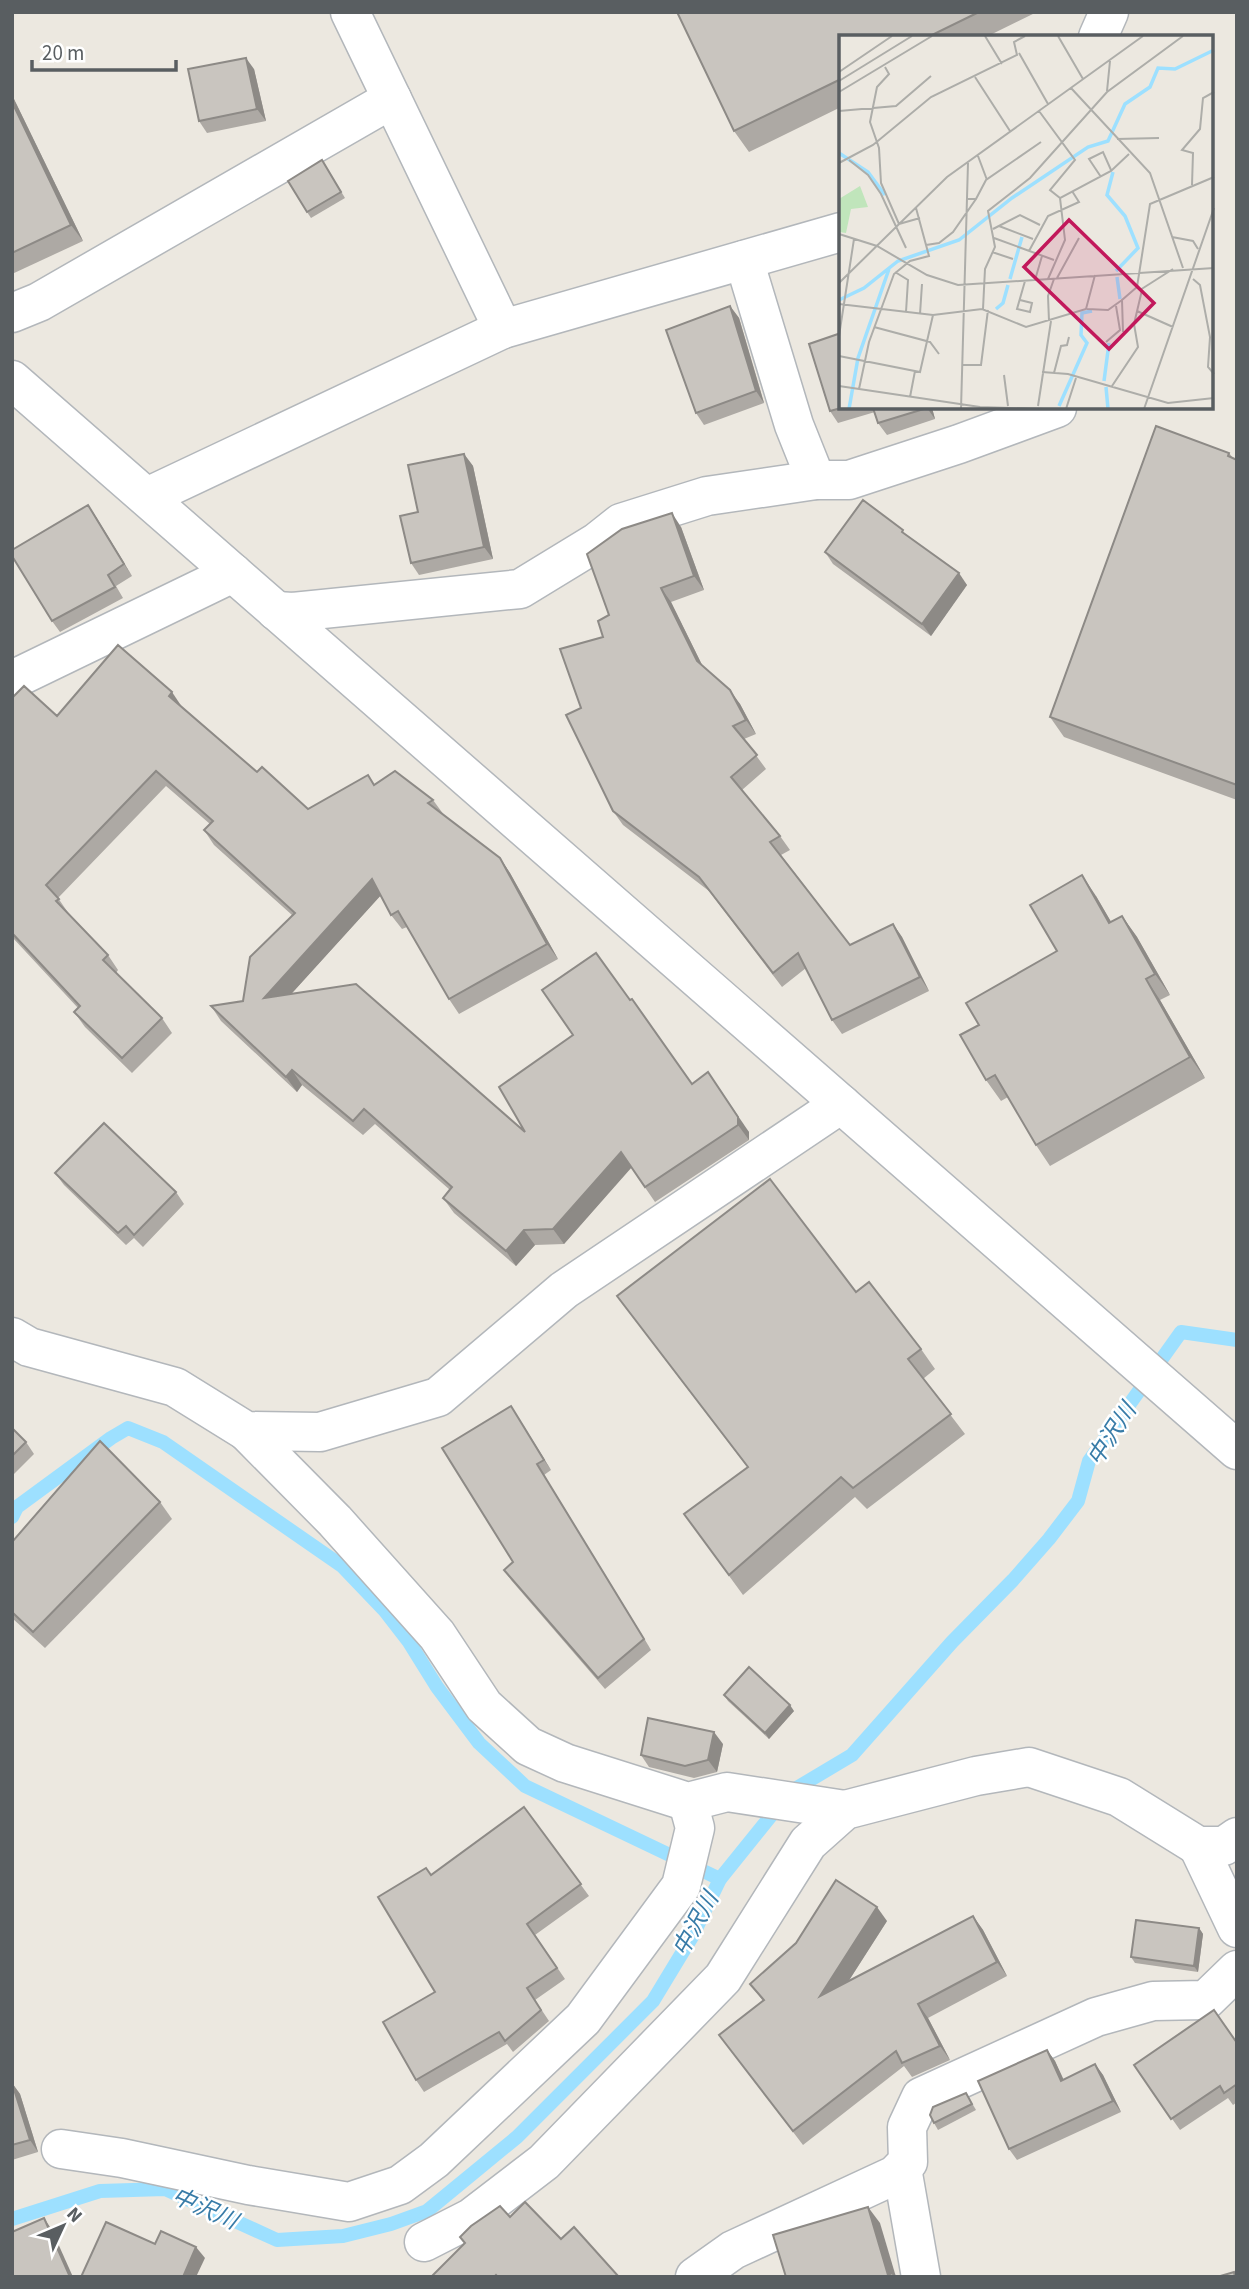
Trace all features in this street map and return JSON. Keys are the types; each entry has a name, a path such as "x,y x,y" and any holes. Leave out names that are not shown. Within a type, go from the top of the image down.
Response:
{"street":[{"path":"350,12 503,330"},
{"path":"1099,35 1109,12"},
{"path":"12,313 50,296 392,99"},
{"path":"147,497 503,330 839,233"},
{"path":"744,260 794,425 816,480"},
{"path":"12,380 1237,1450"},
{"path":"276,611 293,612 520,589 597,542 621,523 707,496 816,480 849,480 1052,410"},
{"path":"12,680 233,573"},
{"path":"246,1431 320,1432 438,1397 564,1290 841,1104"},
{"path":"12,1337 29,1347 175,1387 246,1431 335,1521 437,1635 484,1706 528,1746 565,1763 688,1802 727,1791 845,1810 976,1776 1029,1767 1119,1797 1198,1846 1224,1846 1237,1837"},
{"path":"61,2149 122,2158 248,2185 349,2202 400,2185 434,2160 583,2019 681,1886 695,1828 688,1802"},
{"path":"424,2242 471,2217 544,2162 723,1979 808,1843 845,1810"},
{"path":"1198,1846 1237,1928"},
{"path":"695,2277 733,2250 895,2175 908,2162 907,2127 921,2097 1096,2017 1153,2001 1206,2000 1237,1970"},
{"path":"902,2168 921,2277"}],"building":[{"path":"677,12 979,12 932,35 839,35 839,80 734,131"},
{"path":"246,58 257,109 199,121 188,69"},
{"path":"12,102 71,225 12,253"},
{"path":"322,160 341,192 307,212 288,181"},
{"path":"730,306 756,391 696,413 666,330"},
{"path":"839,334 839,409 830,411 809,344"},
{"path":"874,410 920,410 878,423"},
{"path":"1156,426 1229,453 1228,456 1237,460 1237,785 1050,717"},
{"path":"464,454 484,547 411,563 400,516 418,512 408,465"},
{"path":"863,500 959,573 922,624 825,552"},
{"path":"88,505 124,564 108,575 115,587 52,621 12,556 12,550"},
{"path":"672,513 694,576 661,588 697,661 730,690 746,720 733,726 757,755 731,777 780,836 770,842 850,945 893,924 920,977 832,1020 798,953 773,973 699,877 613,811 566,715 581,708 560,649 603,637 598,621 609,615 587,554 622,529"},
{"path":"118,645 172,692 169,696 257,772 262,767 308,809 368,775 374,785 395,771 433,800 428,803 500,858 547,944 449,999 398,911 391,915 372,879 264,998 356,984 525,1132 499,1087 573,1035 542,990 596,953 692,1084 708,1072 738,1117 738,1125 645,1187 621,1152 553,1229 524,1230 506,1251 443,1198 452,1187 364,1109 353,1121 292,1070 286,1077 211,1006 243,1001 250,957 295,913 204,830 213,821 156,771 46,885 59,899 56,901 108,955 103,960 162,1018 122,1058 74,1012 80,1006 12,933 12,698 24,686 57,716"},
{"path":"1082,875 1109,923 1122,916 1155,974 1146,979 1190,1057 1036,1145 995,1075 986,1080 960,1035 979,1025 966,1003 1057,951 1030,905"},
{"path":"104,1123 176,1192 134,1235 126,1226 118,1233 55,1173"},
{"path":"770,1179 856,1292 869,1282 921,1349 908,1359 951,1414 853,1488 841,1477 729,1575 684,1514 748,1467 617,1296"},
{"path":"511,1406 544,1460 537,1464 644,1639 598,1678 504,1570 513,1562 442,1448"},
{"path":"12,1428 26,1442 12,1456"},
{"path":"100,1441 160,1502 33,1632 12,1612 12,1542"},
{"path":"749,1667 790,1705 765,1733 724,1695"},
{"path":"648,1718 714,1732 708,1760 685,1766 641,1755"},
{"path":"524,1807 581,1884 527,1924 557,1968 527,1988 541,2010 505,2041 499,2032 416,2080 383,2022 435,1992 378,1897 426,1868 431,1875"},
{"path":"836,1880 877,1907 820,1996 973,1916 997,1962 918,2004 940,2046 902,2063 896,2051 793,2131 719,2035 764,2000 750,1984 796,1943"},
{"path":"1136,1920 1199,1928 1194,1966 1131,1957"},
{"path":"1214,2010 1237,2043 1237,2084 1224,2093 1220,2086 1171,2119 1134,2065"},
{"path":"1047,2050 1061,2081 1095,2064 1113,2101 1009,2149 978,2081"},
{"path":"12,2083 30,2140 12,2145"},
{"path":"966,2093 972,2104 934,2123 930,2115 933,2107"},
{"path":"525,2202 561,2239 574,2227 619,2277 431,2277 465,2243 460,2237 471,2226 500,2206 510,2217"},
{"path":"868,2207 888,2275 892,2273 896,2277 786,2277 773,2235"},
{"path":"44,2218 70,2277 12,2277 12,2232"},
{"path":"106,2222 155,2244 161,2231 196,2247 183,2277 81,2277"},
{"path":"1234,2272 1235,2277 1217,2277"}],"waterway":[{"name":"中沢川","path":"12,2219 100,2191 165,2189 277,2240 343,2236 391,2224 427,2211 517,2137 653,2001 693,1935 720,1879 790,1792 852,1755 952,1642 1049,1539 1078,1501 1089,1461 1181,1332 1237,1340"},
{"path":"12,1517 17,1507 128,1428 163,1442 342,1566 385,1611 409,1642 437,1687 479,1743 525,1786 720,1879"}]}
